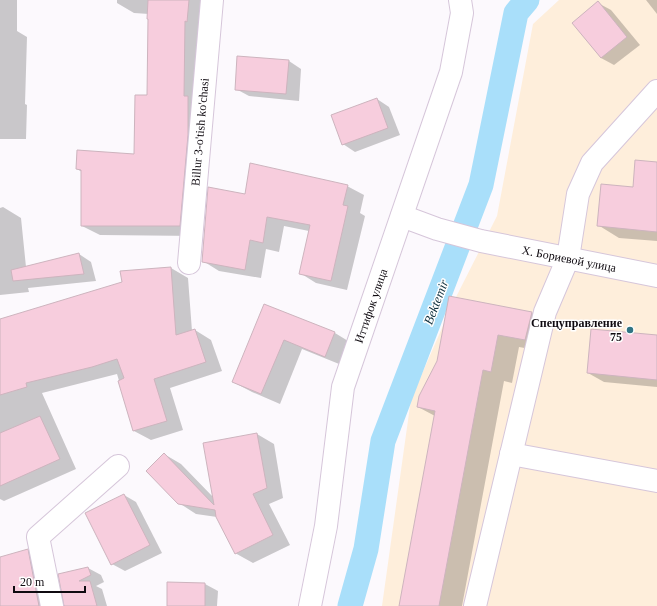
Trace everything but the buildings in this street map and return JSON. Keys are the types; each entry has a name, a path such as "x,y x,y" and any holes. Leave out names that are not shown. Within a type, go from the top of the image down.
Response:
{"street":[{"name":"Billur 3-o'tish ko'chasi","path":"189,263 212,0"},
{"name":"Иттифок улица","path":"310,606 326,526 343,387 451,72 461,6"},
{"path":"475,606 545,312 568,258 578,194 592,163 657,91"},
{"name":"Х. Бориевой улица","path":"402,216 437,229 481,241 657,276"},
{"path":"512,454 657,481"},
{"path":"52,606 38,537 118,466"}],"shaded area":[{"path":"559,0 657,0 657,606 382,606 411,399 452,305 497,216 533,24"}],"waterway":[{"name":"Bektemir","path":"350,606 366,549 383,441 481,185 516,13 527,0"}],"place":[{"name":"Спецуправление 75","path":"630,330"}]}
